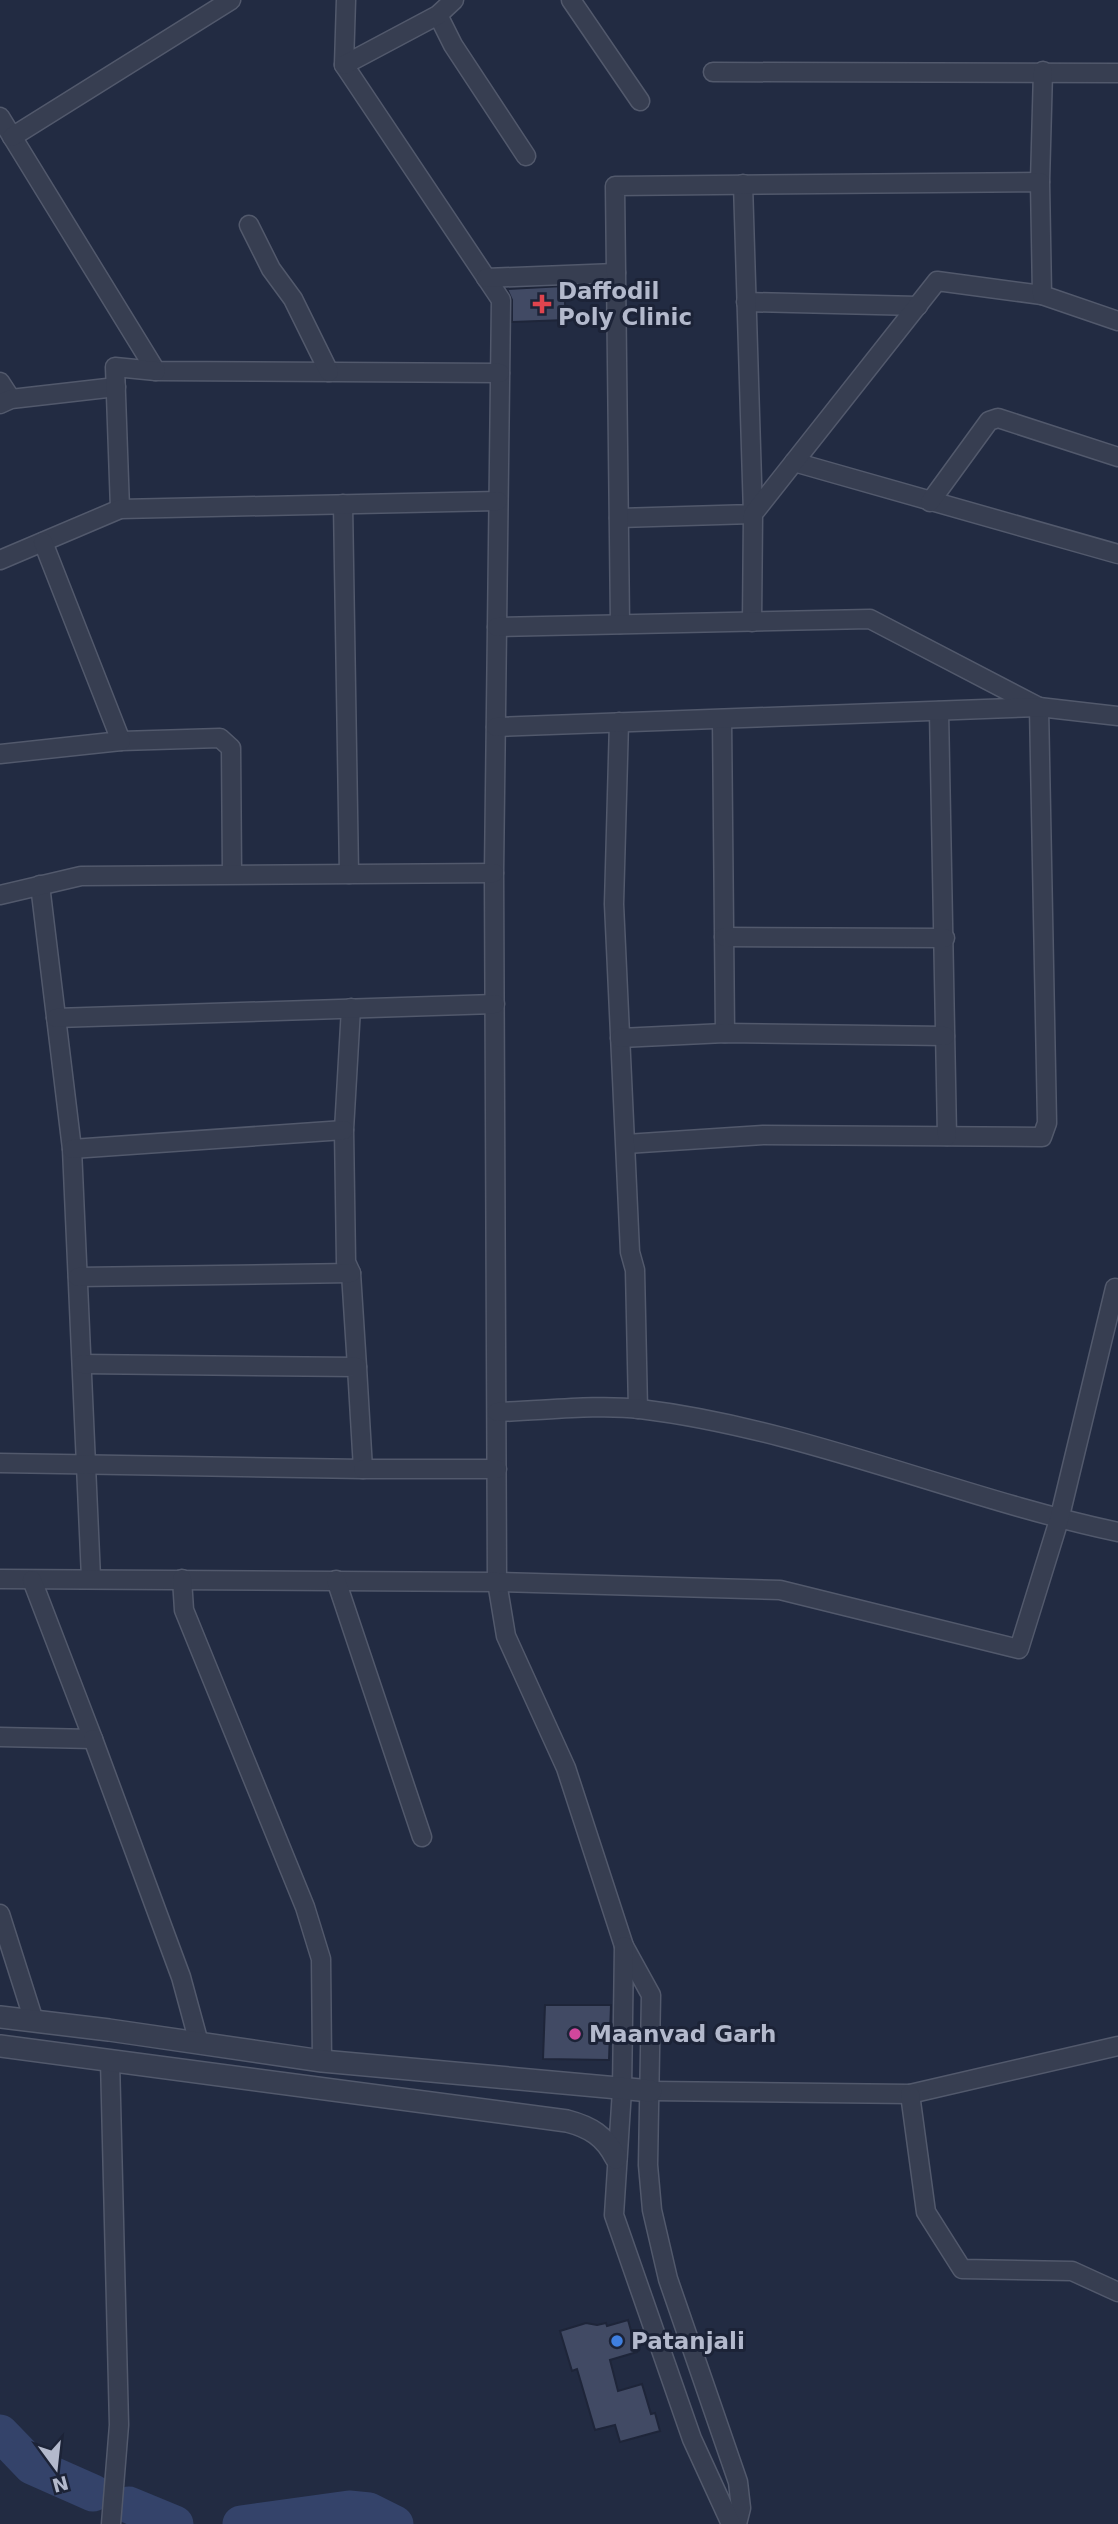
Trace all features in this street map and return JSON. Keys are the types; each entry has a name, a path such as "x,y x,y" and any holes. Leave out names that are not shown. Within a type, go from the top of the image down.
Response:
{"street":[{"path":"12,137 231,0"},
{"path":"346,0 344,65 501,300 494,873 497,1582 506,1636 566,1768 624,1946 651,1995 649,2174 652,2210 668,2279 738,2482 741,2508 737,2524"},
{"path":"344,65 438,15 454,0"},
{"path":"571,0 640,101"},
{"path":"438,15 453,46 526,156"},
{"path":"1042,295 1040,182 1043,71"},
{"path":"713,72 1118,73"},
{"path":"0,117 156,371"},
{"path":"620,625 615,186 1040,182"},
{"path":"743,184 753,514 752,622"},
{"path":"249,225 271,269 293,299 328,372"},
{"path":"486,278 616,273"},
{"path":"753,514 937,281 1042,295 1118,321"},
{"path":"746,302 918,306"},
{"path":"120,509 115,367 156,371 500,373"},
{"path":"0,382 5,402 116,387"},
{"path":"930,502 989,421 998,418 1118,457"},
{"path":"794,462 1118,554"},
{"path":"0,560 120,509 498,501"},
{"path":"342,504 349,874"},
{"path":"618,518 753,514"},
{"path":"43,542 121,741"},
{"path":"497,627 870,620 1040,707"},
{"path":"496,727 1040,707 1118,716"},
{"path":"626,1144 763,1135 1041,1137 1046,1123 1040,707"},
{"path":"939,711 947,1136"},
{"path":"722,719 725,1033"},
{"path":"619,722 614,904 630,1252 635,1270 638,1409"},
{"path":"0,754 121,741 226,740 232,748 232,874"},
{"path":"0,895 81,876 494,873"},
{"path":"40,886 72,1149 91,1578"},
{"path":"724,937 945,938"},
{"path":"56,1018 495,1004"},
{"path":"351,1008 344,1130 346,1262 351,1273 363,1469"},
{"path":"620,1038 725,1033 945,1036"},
{"path":"72,1149 344,1130"},
{"path":"78,1277 351,1273"},
{"path":"0,1579 497,1582 780,1590 1019,1649 1059,1520 1115,1288"},
{"path":"82,1364 357,1367"},
{"path":"497,1412 638,1409 747,1428 1059,1520 1118,1532"},
{"path":"0,1463 497,1469"},
{"path":"182,1579 184,1610 305,1907 321,1959 322,2061"},
{"path":"32,1580 181,1977 199,2043"},
{"path":"336,1580 422,1837"},
{"path":"0,1737 93,1739"},
{"path":"0,1914 34,2021"},
{"path":"624,1946 622,2090 614,2215 692,2439 731,2524"},
{"path":"0,2018 322,2061 651,2091 910,2094 1118,2046"},
{"path":"0,2046 568,2120 591,2128 610,2146 616,2158"},
{"path":"110,2060 119,2426 110,2524"},
{"path":"910,2094 926,2212 962,2269 1072,2271 1118,2292"}],"building":[{"path":"564,286 566,320 512,322 512,300 507,289"},
{"path":"545,2005 611,2005 609,2060 543,2059"},
{"path":"628,2320 637,2352 610,2360 618,2391 642,2384 651,2414 655,2413 660,2431 620,2442 615,2425 595,2430 577,2369 572,2371 560,2331 586,2323 606,2323 607,2326"}],"waterway":[{"path":"0,2433 32,2466 93,2493"},
{"path":"129,2505 175,2524"},
{"path":"241,2524 349,2509 369,2511 395,2524"}],"place":[{"name":"Daffodil Poly Clinic","path":"542,304"},
{"name":"Maanvad Garh","path":"575,2034"},
{"name":"Patanjali","path":"617,2341"}]}
